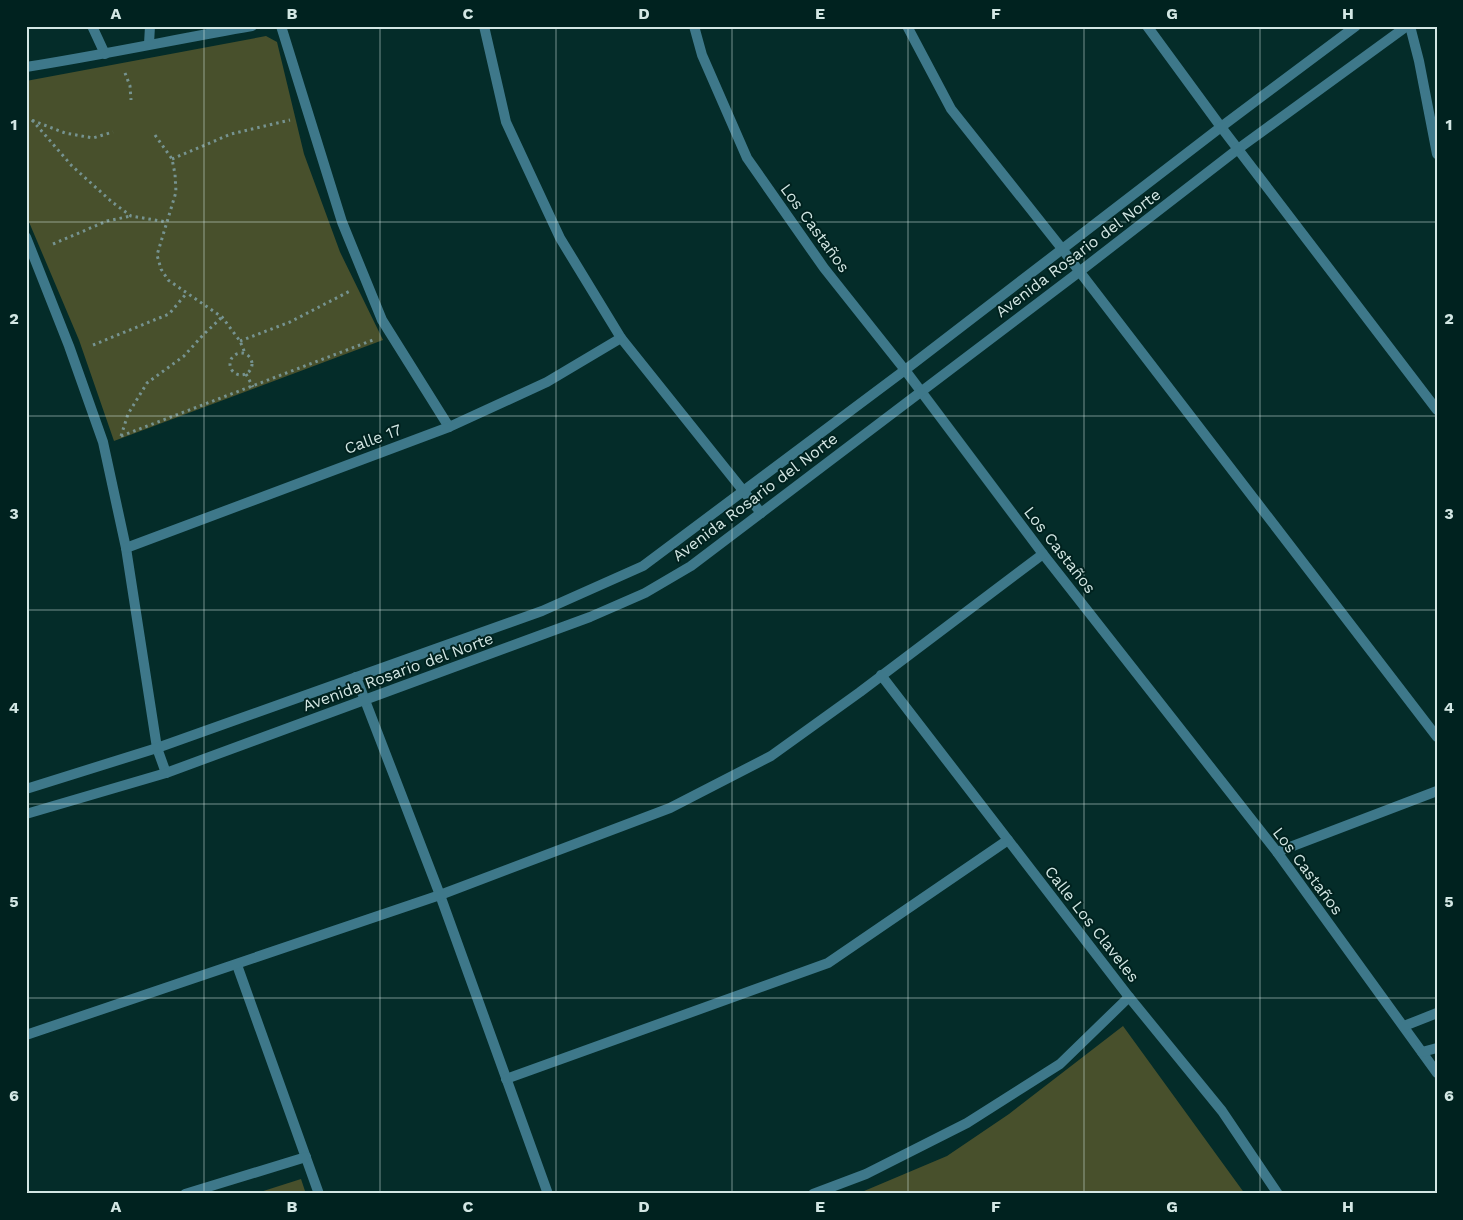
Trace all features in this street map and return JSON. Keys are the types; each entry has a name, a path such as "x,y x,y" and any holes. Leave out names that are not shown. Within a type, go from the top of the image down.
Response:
{"street":[{"path":"92,26 105,54"},
{"path":"149,44 150,26"},
{"path":"26,67 252,26"},
{"path":"281,26 342,222 382,320 449,427"},
{"path":"484,26 506,122 560,238 622,338 761,513"},
{"name":"Los Castaños","path":"694,26 702,56 747,158 824,268 905,370 1043,554 1277,852 1437,1073"},
{"path":"907,26 951,109 1437,737"},
{"path":"1147,26 1221,127 1437,410"},
{"name":"Avenida Rosario del Norte","path":"26,789 157,748 542,611 643,566 905,370 1221,127 1356,26"},
{"path":"1408,26 1420,61 1437,154"},
{"name":"Avenida Rosario del Norte","path":"26,814 166,773 590,617 645,593 691,566 1238,149 1408,26"},
{"path":"26,237 69,346 103,442 126,548 157,748 166,773"},
{"name":"Calle 17","path":"126,548 449,427 547,382 622,338"},
{"path":"26,1035 440,896 670,808 771,756 860,692 1043,554"},
{"name":"Calle Los Claveles","path":"881,675 1129,997 1222,1111 1278,1194"},
{"path":"356,677 440,896 548,1194"},
{"path":"1277,852 1437,791"},
{"path":"506,1079 828,963 1008,840"},
{"path":"237,965 319,1194"},
{"path":"813,1194 866,1174 967,1122 1060,1064 1129,997"},
{"path":"1404,1026 1437,1014"},
{"path":"1422,1052 1437,1048"},
{"path":"185,1194 306,1157"}],"path":[{"path":"125,73 130,86 131,100"},
{"path":"26,118 65,133 93,138 113,132"},
{"path":"32,120 72,166 112,202 131,216"},
{"path":"172,158 231,134 290,120"},
{"path":"155,134 172,158 176,192 157,255 161,269 168,280 222,318 240,341 245,353 252,361 250,370 246,374 240,375 231,368 230,362 232,356 238,353 245,353"},
{"path":"53,244 107,221 131,216 167,222"},
{"path":"240,341 290,322 350,291"},
{"path":"93,345 169,314 186,294"},
{"path":"222,318 184,356 147,383 128,414 121,436 377,338"},
{"path":"246,374 253,387"}],"green space":[{"path":"266,36 277,42 304,154 340,252 383,340 114,441 79,340 26,215 26,81"},
{"path":"1123,1026 1245,1194 857,1194 947,1156 1009,1114"},
{"path":"301,1179 306,1194 254,1194"}]}
